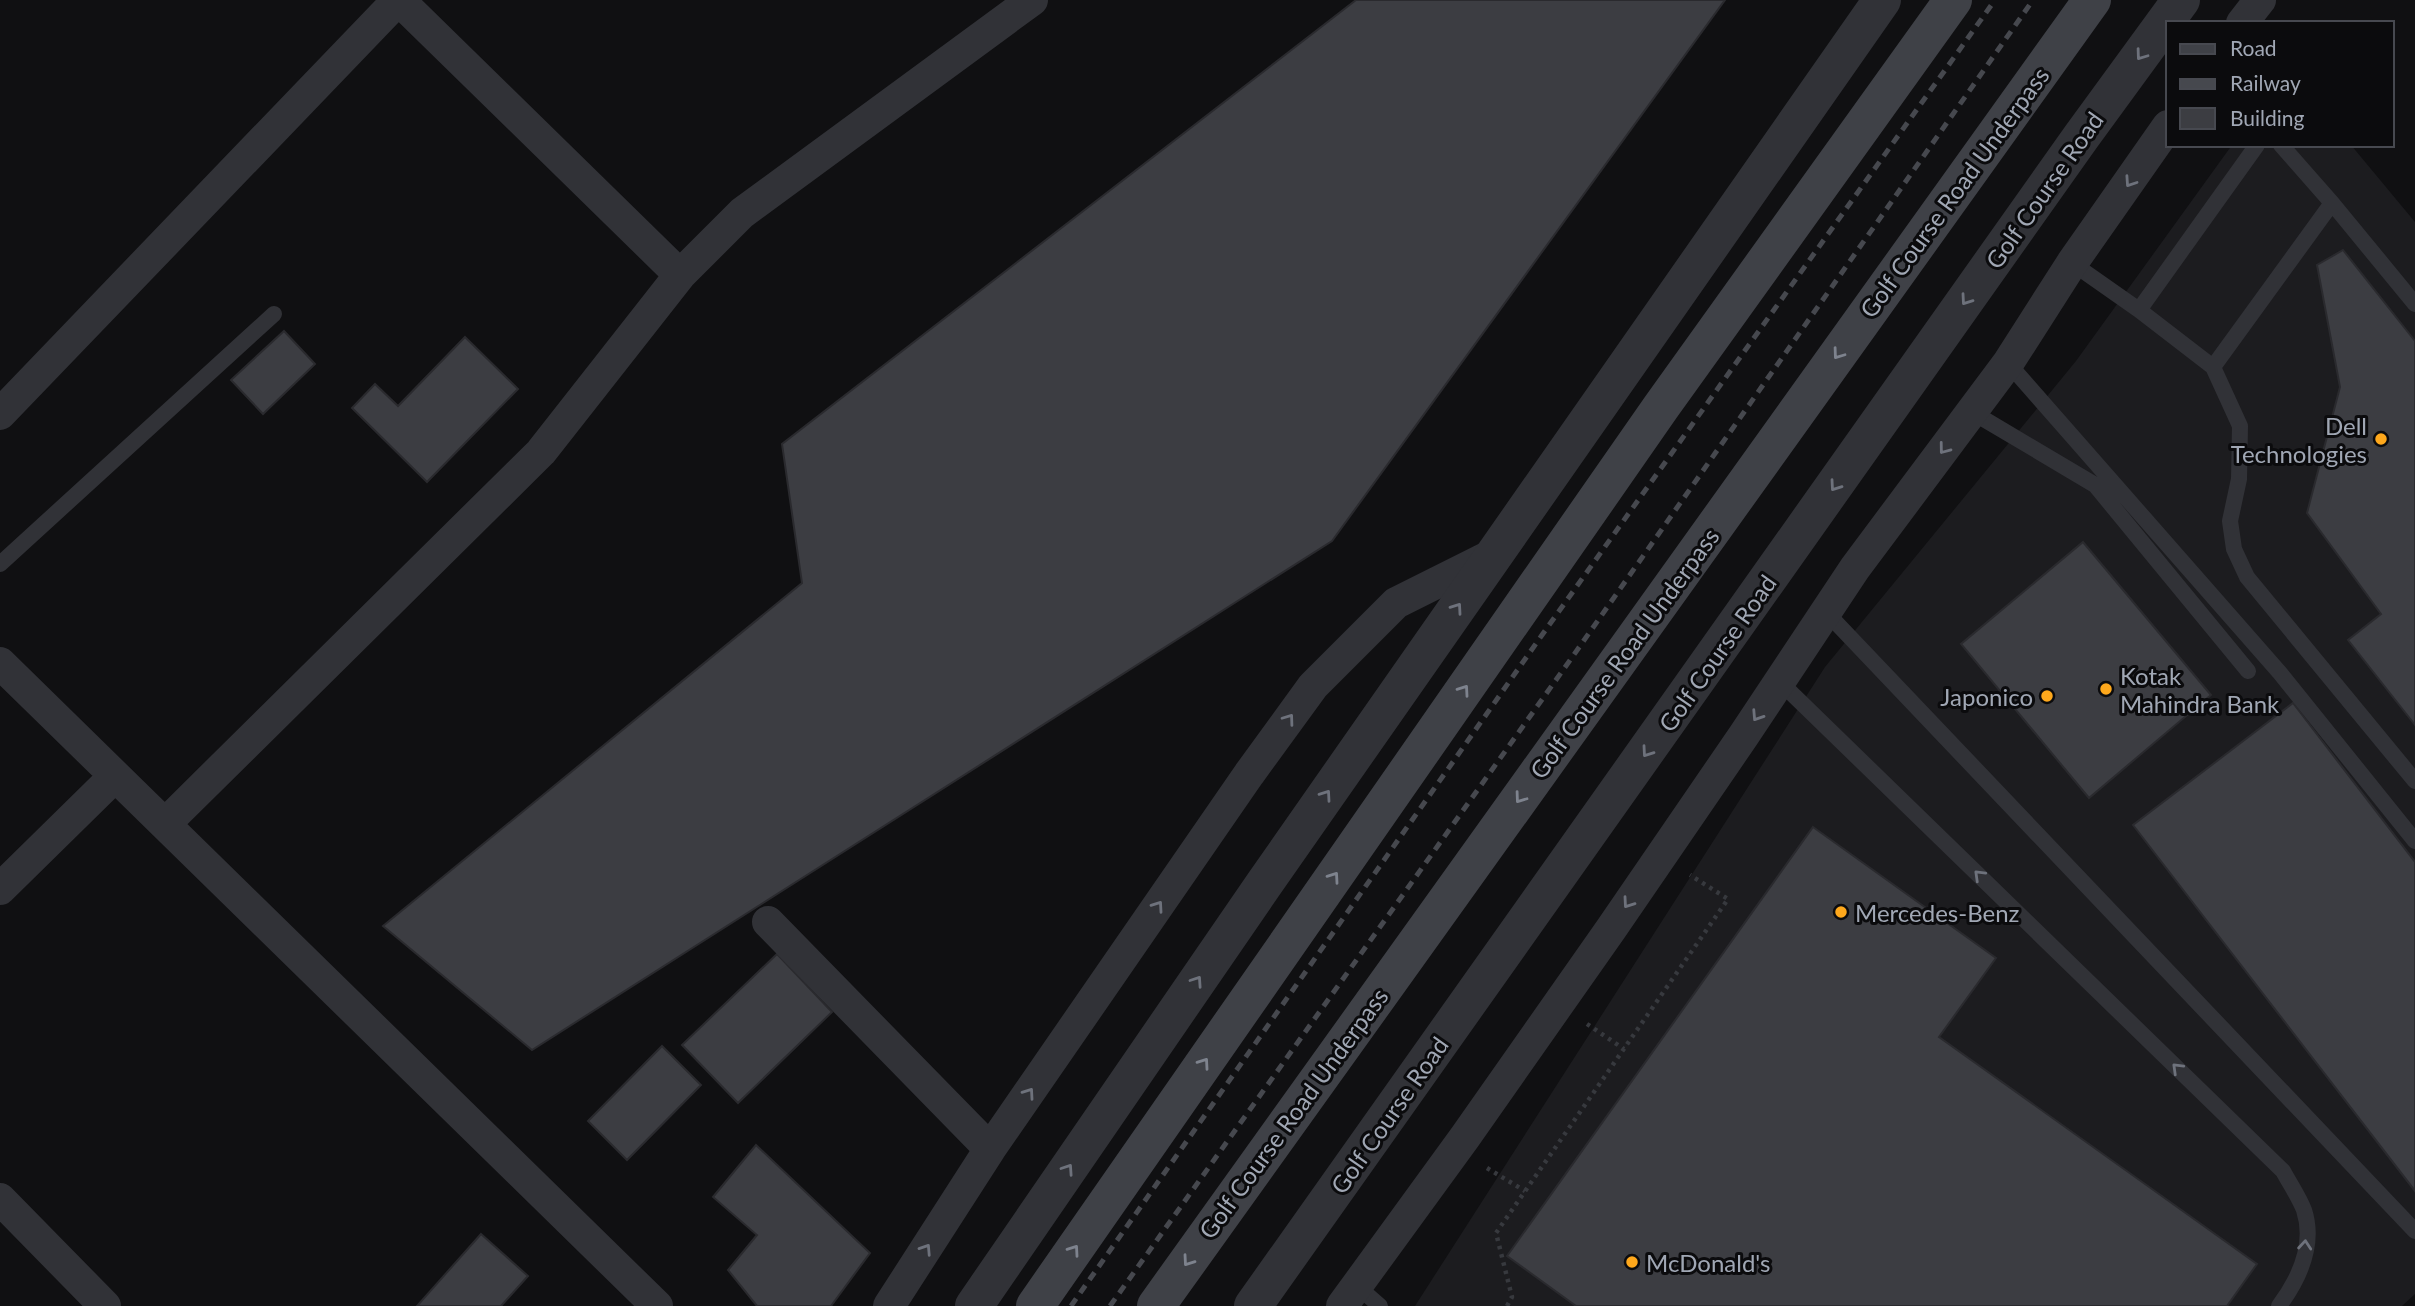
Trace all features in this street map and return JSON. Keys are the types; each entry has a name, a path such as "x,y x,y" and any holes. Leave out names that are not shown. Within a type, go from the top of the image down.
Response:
{"main road":[{"path":"1035,1306 1661,407 1953,0"},
{"name":"Golf Course Road Underpass","path":"1156,1306 2092,0"}],"street":[{"path":"0,414 398,0 680,275"},
{"path":"165,824 541,452 680,275 742,213 1032,0"},
{"path":"974,1306 1280,861 1882,0"},
{"name":"Golf Course Road","path":"1253,1306 2081,137 2181,0"},
{"path":"2244,21 2260,0"},
{"path":"1349,1296 1456,1149 1661,855 1855,568 2008,363 2072,263 2166,129"},
{"path":"889,1306 990,1149 1249,774 1313,686 1396,603 1494,554"},
{"path":"0,663 657,1306"},
{"path":"0,889 115,776"},
{"path":"768,922 990,1149"},
{"path":"0,1199 105,1306"}],"lane":[{"path":"2139,310 2256,147"},
{"path":"2283,147 2415,304"},
{"path":"2213,367 2332,203"},
{"path":"2072,263 2213,367 2240,426 2239,479 2230,521 2234,548 2247,577 2415,781"},
{"path":"0,564 274,314"},
{"path":"2008,363 2280,673 2415,841"},
{"path":"1972,412 2095,485 2248,671"},
{"path":"1826,612 2415,1231"},
{"path":"1780,682 2283,1171 2304,1210 2308,1247 2290,1291 2279,1306"},
{"path":"1349,1296 1380,1306"}],"path":[{"path":"1507,1306 1512,1297 1496,1233 1728,899 1661,855"},
{"path":"1456,1149 1525,1191"}],"shaded area":[{"path":"2231,147 2353,147 2415,222 2415,1294 2402,1306 1415,1306 1825,667 2076,361"}],"building":[{"path":"1356,0 1725,0 1332,541 532,1050 383,926 802,583 782,444"},
{"path":"2343,250 2415,341 2415,725 2348,640 2381,614 2307,513 2340,387 2317,265"},
{"path":"284,331 315,364 263,414 231,380"},
{"path":"465,337 518,389 427,482 352,408 375,384 398,406"},
{"path":"2083,542 2211,695 2089,798 1961,644"},
{"path":"2293,703 2415,862 2415,1191 2133,825"},
{"path":"1813,827 1996,958 1939,1037 2257,1264 2227,1306 1576,1306 1507,1256"},
{"path":"777,954 832,1012 738,1103 682,1045"},
{"path":"662,1046 701,1085 627,1160 588,1121"},
{"path":"756,1145 870,1253 831,1306 757,1306 728,1270 757,1235 713,1197"},
{"path":"481,1234 528,1276 501,1306 417,1306"}],"railway":[{"path":"1071,1306 1542,635 1995,0"},
{"path":"1110,1306 1573,656 2033,0"}],"place":[{"name":"Dell Technologies","path":"2381,439"},
{"name":"Kotak Mahindra Bank","path":"2106,689"},
{"name":"Japonico","path":"2047,696"},
{"name":"Mercedes-Benz","path":"1841,912"},
{"name":"McDonald's","path":"1632,1262"}]}
